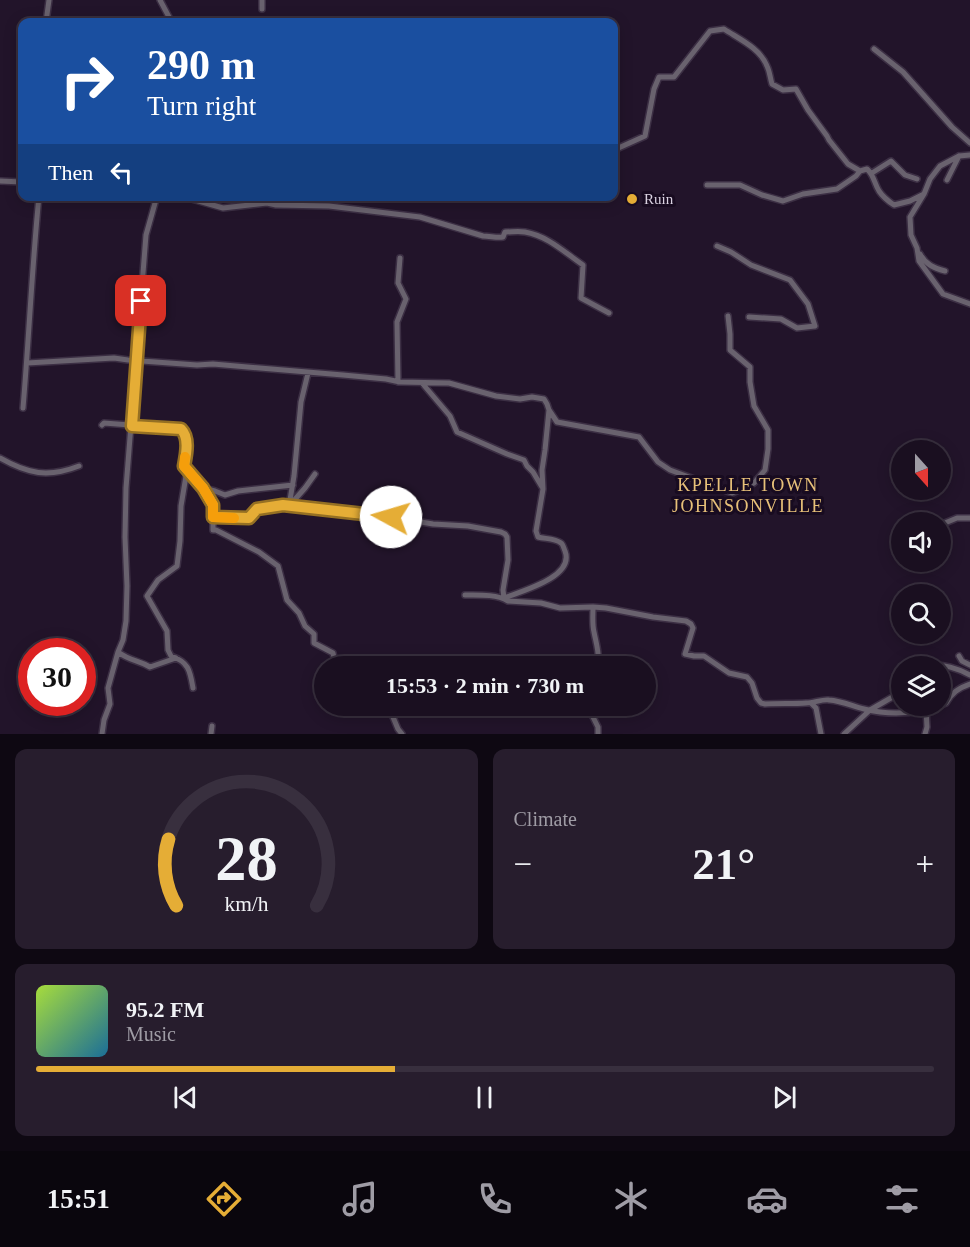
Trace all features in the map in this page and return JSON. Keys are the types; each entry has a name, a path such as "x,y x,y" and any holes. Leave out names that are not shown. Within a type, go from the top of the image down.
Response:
{"street":[{"path":"47,18 49,0"},
{"path":"160,0 169,18"},
{"path":"262,0 262,9"},
{"path":"618,148 645,136 654,89 659,77 674,77 710,31 724,28 763,57 772,84 783,90 796,89 829,140 848,164 860,171"},
{"path":"874,49 903,72 952,127 970,143"},
{"path":"970,155 958,156 940,166 910,217 911,235 919,261 943,294 970,304"},
{"path":"947,180 958,156"},
{"path":"872,173 891,161 905,175 917,179"},
{"path":"706,185 740,185 783,201 803,194 837,189 860,171 867,169 872,173 878,189 894,205 924,194"},
{"path":"0,181 18,182"},
{"path":"23,408 39,201"},
{"path":"102,734 110,704 108,688 123,640 126,621 126,488 146,235 156,201"},
{"path":"199,201 223,208 267,203 329,206 420,217 483,236 499,238 503,237 505,232 536,235 552,242 583,265 581,298 609,313"},
{"path":"717,246 751,265 790,280 808,304 815,326 797,328 781,319 749,317"},
{"path":"916,248 924,262 945,271"},
{"path":"398,382 397,322 406,299 398,283 400,258"},
{"path":"27,363 114,358 196,365 213,364 386,379 398,382 449,383 496,396 544,399 558,422 639,437 658,462 670,470 732,493 754,483 765,470 768,430 754,406 750,367 730,350 728,316"},
{"path":"289,506 301,402 308,373"},
{"path":"422,383 450,416 457,432 524,460 543,489"},
{"path":"504,598 558,574 564,567 567,557 562,544 538,537 536,531 543,489 542,470 549,410"},
{"path":"102,425 104,423 181,429 185,433 184,466 203,488 213,505 213,530 259,552 278,566 287,600 299,613 305,626 314,634 314,643 333,653 334,656"},
{"path":"0,458 25,470 49,473 64,472 79,466"},
{"path":"187,470 181,506 177,566 158,580 147,596 167,631 168,650 171,656 180,659 190,669 193,688"},
{"path":"289,506 315,474"},
{"path":"203,488 225,495 238,491 293,485"},
{"path":"213,517 249,518 257,509 283,505 433,524 468,526 501,532 507,537 508,560 503,590 504,598"},
{"path":"951,520 970,518"},
{"path":"465,595 541,603 560,608 593,607 686,621 693,628 685,654 704,656 729,673 747,677 761,703 811,703 826,700 844,702 870,711 891,713"},
{"path":"593,607 593,628 598,656"},
{"path":"118,652 126,658 140,661 150,667 176,658"},
{"path":"959,656 962,662 970,665"},
{"path":"951,669 970,675"},
{"path":"951,695 962,686 970,684"},
{"path":"844,734 870,711 891,698"},
{"path":"811,703 816,708 821,734"},
{"path":"393,716 402,734"},
{"path":"592,716 598,727 598,734"},
{"path":"925,734 926,716"},
{"path":"211,734 212,726"}],"slow traffic":[{"path":"185,457 184,466 203,488 213,505 213,517 234,518"}],"place":[{"name":"Ruin","path":"632,199"}],"district":[{"name":"KPELLE TOWN JOHNSONVILLE","path":"748,495"}],"route":[{"path":"141,301 132,426 181,429 185,433 184,466 203,488 213,505 213,517 249,518 257,509 283,505 391,517"}]}
